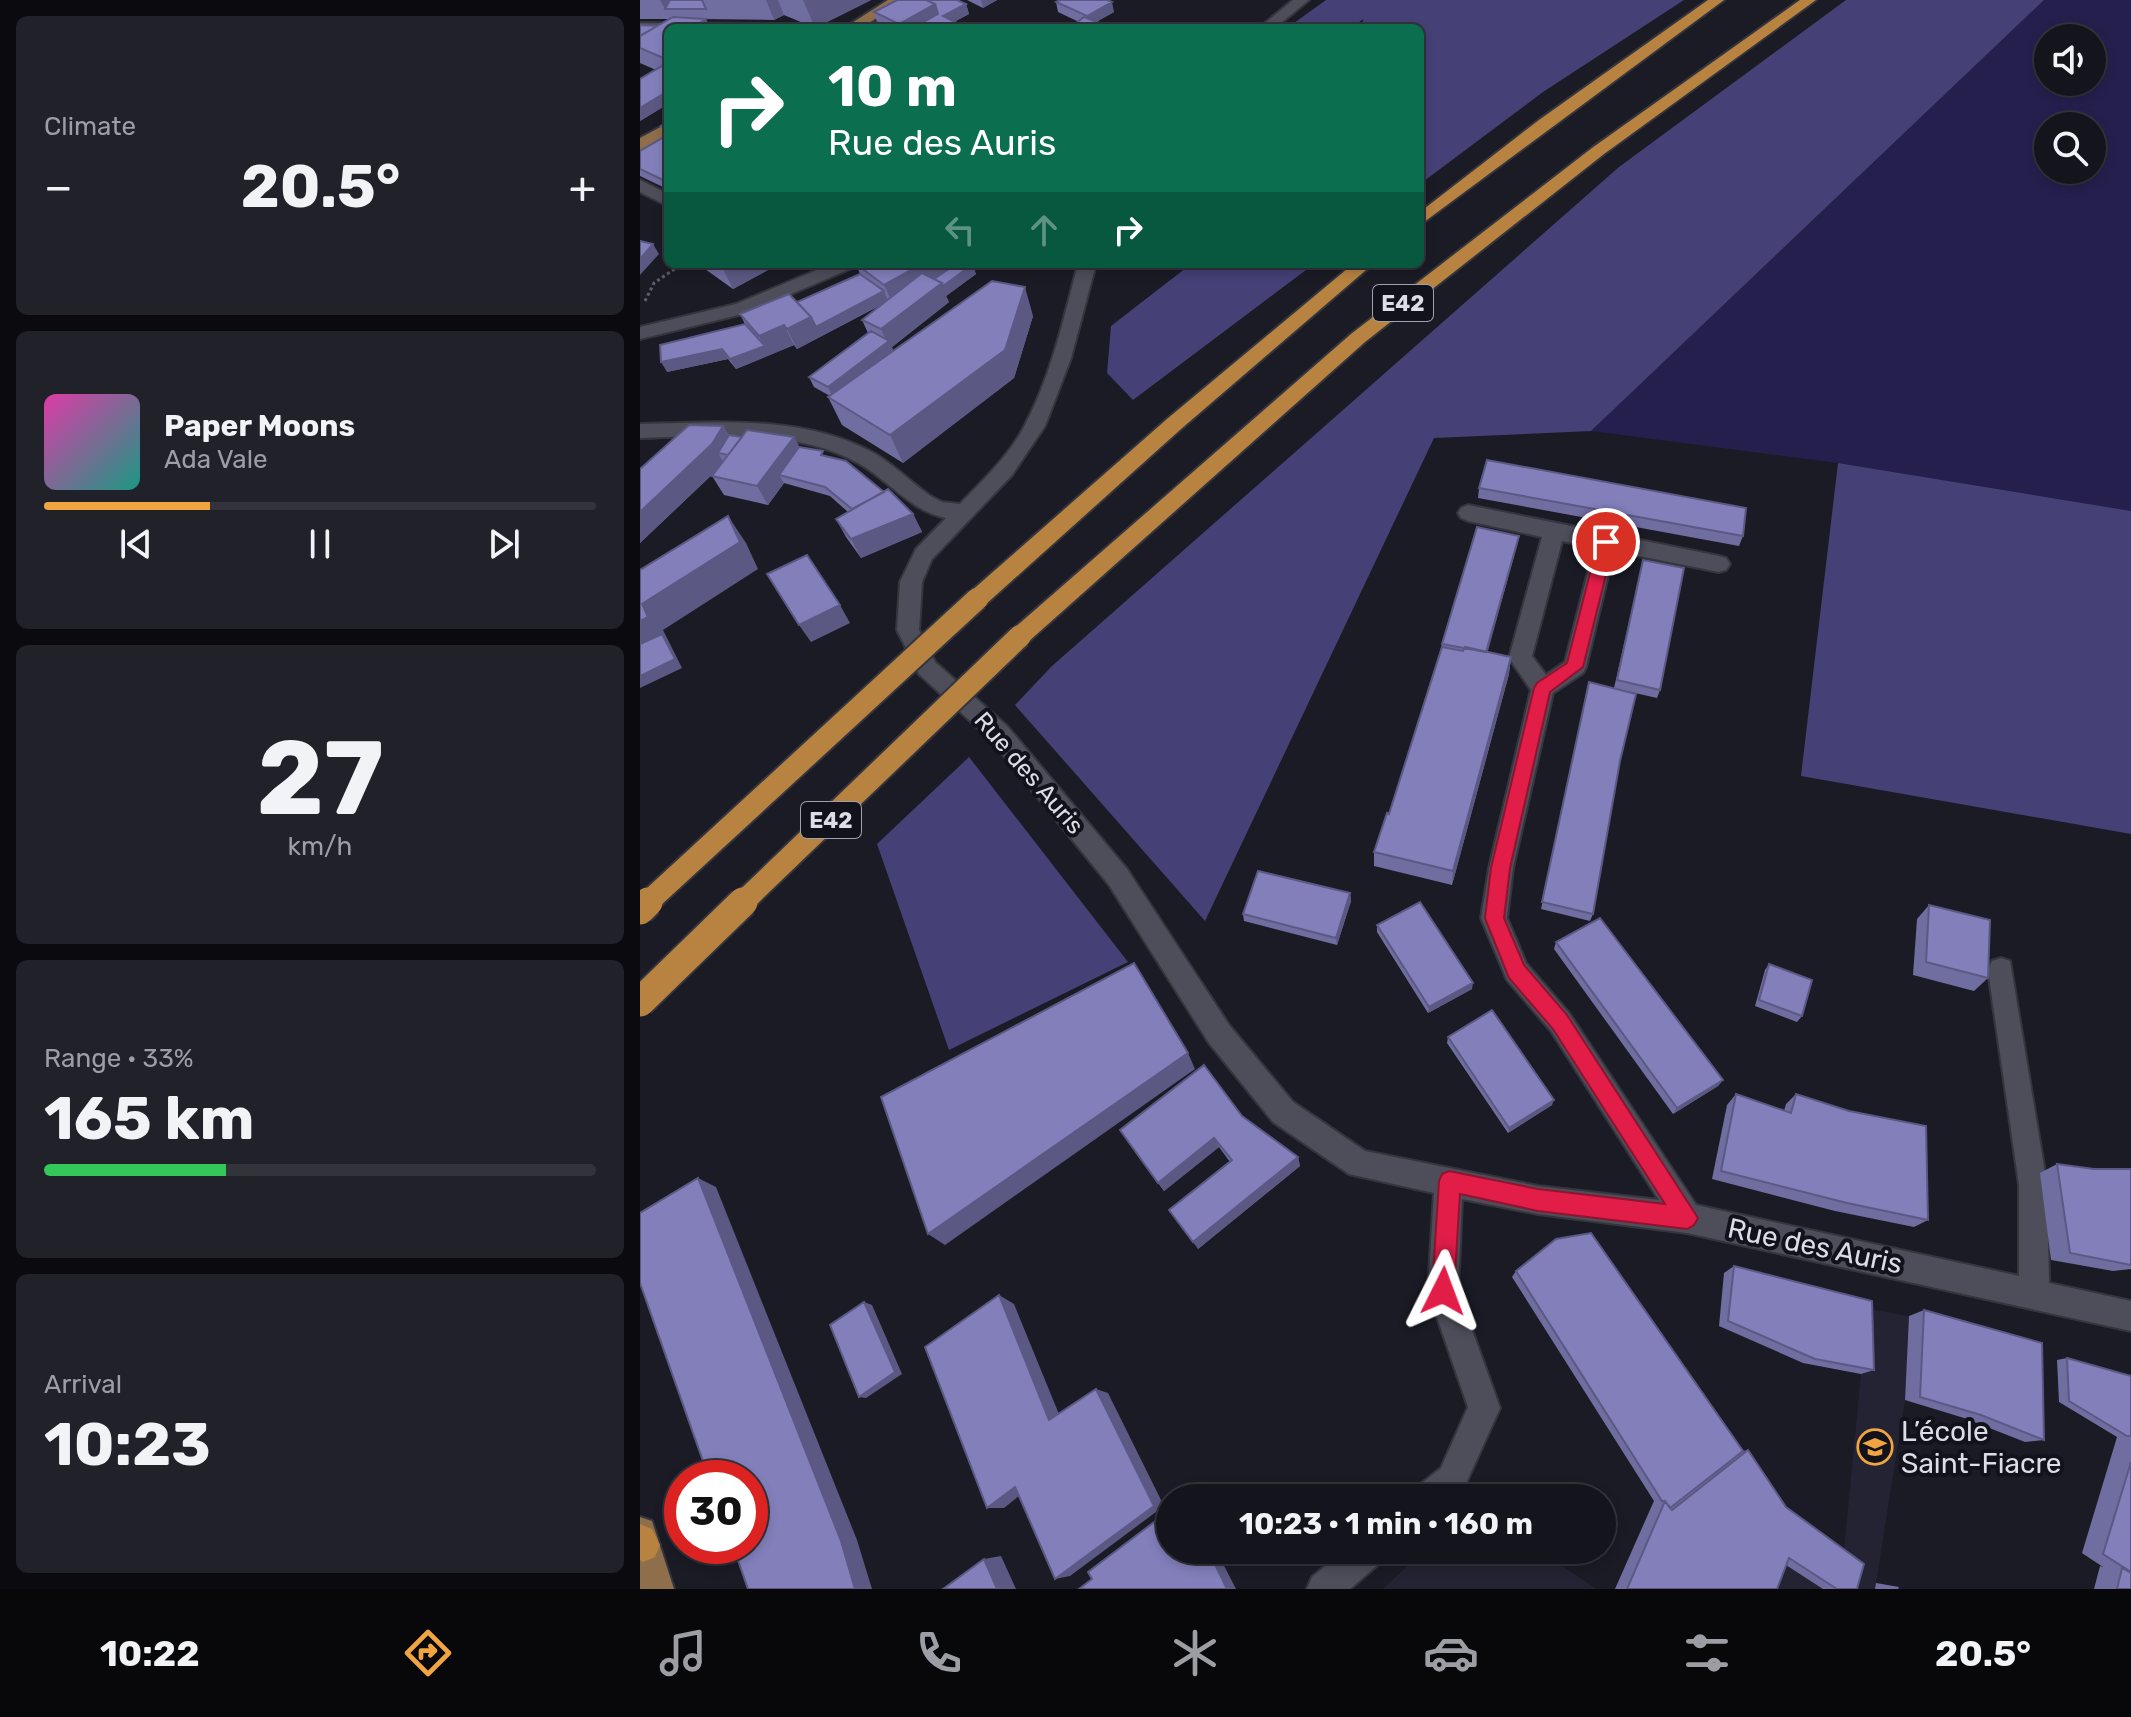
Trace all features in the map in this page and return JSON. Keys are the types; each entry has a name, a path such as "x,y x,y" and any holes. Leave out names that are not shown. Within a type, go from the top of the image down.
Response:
{"highway":[{"path":"1424,217 1545,123 1717,0"},
{"name":"E42","path":"640,1002 1020,636 1358,338 1598,151 1809,0"},
{"name":"E42","path":"640,910 977,599 1174,424 1359,268"}],"main road":[{"path":"858,24 898,0"},
{"path":"640,145 664,130"},
{"path":"641,1540 657,1589"}],"street":[{"path":"1271,24 1302,0"},
{"path":"640,27 664,27"},
{"path":"640,185 664,199"},
{"path":"640,333 741,309 837,268"},
{"name":"Rue des Auris","path":"1086,268 1062,358 1035,426 1005,470 923,555 911,582 908,630 927,668 999,733 1118,877 1219,1034 1283,1112 1359,1164 1538,1200 1687,1218 2131,1316"},
{"path":"640,431 724,430 793,434 818,440 865,457 936,508 965,512"},
{"path":"1468,513 1719,564"},
{"path":"1543,688 1520,658 1554,532"},
{"path":"1606,542 1575,667 1543,688 1501,868 1494,918 1516,971 1560,1022 1687,1218"},
{"path":"2001,970 2033,1185 2034,1294"},
{"path":"1446,1484 1452,1479 1484,1408 1443,1291 1449,1181"},
{"path":"1324,1589 1353,1564"}],"path":[{"path":"645,303 647,293 664,274 675,268"}],"shaded area":[{"path":"1326,0 1684,0 1543,92 1424,181 1424,24 1362,24 1363,19 1357,24 1293,24"},
{"path":"1846,0 2044,0 1591,431 1434,438 1205,921 1015,705 1052,666 1619,167"},
{"path":"2044,0 2131,0 2131,511 1838,463 1591,431"},
{"path":"1186,268 1309,268 1133,400 1107,373 1111,326"},
{"path":"1838,463 2131,511 2131,834 1801,776"},
{"path":"969,757 1128,962 949,1050 877,844"},
{"name":"L’école Saint-Fiacre","path":"1858,1307 1909,1316 1905,1400 1876,1583 1885,1589 1615,1589 1653,1501 1659,1509 1769,1507 1843,1561 1861,1374"},
{"path":"1409,1564 1559,1564 1597,1589 1383,1589"}],"building":[{"path":"670,0 702,0 706,9 665,9"},
{"path":"897,0 926,0 935,4 899,24 874,12"},
{"path":"926,0 957,0 966,4 943,16 959,24 919,24 938,14 935,4"},
{"path":"1056,2 1112,2 1087,16"},
{"path":"673,17 706,19 698,24 664,24 664,58 640,48 640,36"},
{"path":"1084,17 1102,24 1075,24"},
{"path":"640,25 657,26 640,36"},
{"path":"664,67 664,93 640,108 640,79"},
{"path":"664,137 664,177 661,179 640,169 640,151"},
{"path":"640,241 653,244 640,259"},
{"path":"861,268 915,268 884,285"},
{"path":"950,268 968,268 943,286 934,279"},
{"path":"922,273 942,283 881,329 862,320"},
{"path":"860,274 884,291 816,327 797,302"},
{"path":"992,281 1025,287 1005,350 890,435 828,397"},
{"path":"789,294 811,317 787,329 784,325 759,336 740,314"},
{"path":"745,324 765,346 730,359 722,349 661,362 660,345"},
{"path":"871,331 889,341 828,387 809,377"},
{"path":"689,425 723,426 712,444 640,512 640,469"},
{"path":"747,430 794,437 757,486 712,476"},
{"path":"729,435 742,437 728,455 718,453"},
{"path":"799,447 823,451 821,455 846,461 884,492 852,509 825,487 779,475"},
{"path":"1487,460 1746,508 1743,536 1479,488"},
{"path":"888,489 913,514 851,539 836,519"},
{"path":"728,516 740,542 642,604 648,617 640,621 640,570"},
{"path":"1477,527 1519,536 1486,652 1442,644"},
{"path":"807,555 840,605 799,625 767,574"},
{"path":"1643,560 1684,568 1660,690 1617,680"},
{"path":"662,634 675,659 640,676 640,644"},
{"path":"1442,647 1463,651 1465,647 1511,657 1453,871 1374,852"},
{"path":"1589,682 1636,694 1620,761 1593,914 1542,902"},
{"path":"1258,871 1350,893 1336,938 1243,914"},
{"path":"1420,902 1473,983 1429,1007 1377,925"},
{"path":"1929,905 1990,920 1988,978 1926,962"},
{"path":"1600,918 1723,1080 1677,1108 1556,942"},
{"path":"1134,963 1188,1053 928,1234 881,1097"},
{"path":"1769,964 1812,980 1802,1016 1759,1000"},
{"path":"1492,1010 1554,1100 1509,1128 1448,1037"},
{"path":"1204,1065 1242,1116 1298,1157 1193,1242 1169,1210 1232,1160 1214,1138 1158,1183 1120,1130"},
{"path":"1736,1094 1791,1113 1796,1094 1849,1111 1926,1126 1928,1220 1721,1171"},
{"path":"2057,1164 2094,1169 2131,1169 2131,1265 2070,1253"},
{"path":"698,1178 841,1541 855,1589 748,1589 739,1564 768,1564 768,1460 703,1460 640,1283 640,1213"},
{"path":"1591,1233 1743,1451 1670,1508 1662,1501 1516,1271 1556,1239"},
{"path":"1734,1266 1872,1301 1874,1370 1815,1359 1728,1321"},
{"path":"999,1295 1049,1420 1096,1389 1154,1506 1055,1579 1015,1487 987,1508 925,1347"},
{"path":"864,1302 895,1372 859,1397 830,1325"},
{"path":"1924,1310 2042,1343 2044,1440 1981,1415 1920,1397"},
{"path":"2067,1358 2131,1376 2131,1436 2069,1401"},
{"path":"1748,1450 1786,1507 1864,1564 1857,1589 1837,1589 1789,1558 1777,1589 1627,1589 1665,1501 1672,1510"},
{"path":"2131,1462 2131,1572 2103,1554"},
{"path":"1156,1521 1156,1564 1215,1564 1227,1589 1079,1589 1092,1579 1088,1572"},
{"path":"984,1559 997,1589 943,1589"},
{"path":"2122,1568 2131,1573 2131,1589 2117,1589"}],"place":[{"name":"L’école Saint-Fiacre","path":"1875,1447"}],"route":[{"path":"1443,1291 1449,1181 1538,1200 1687,1218 1560,1022 1516,971 1494,918 1501,868 1543,688 1575,667 1606,542"}]}
